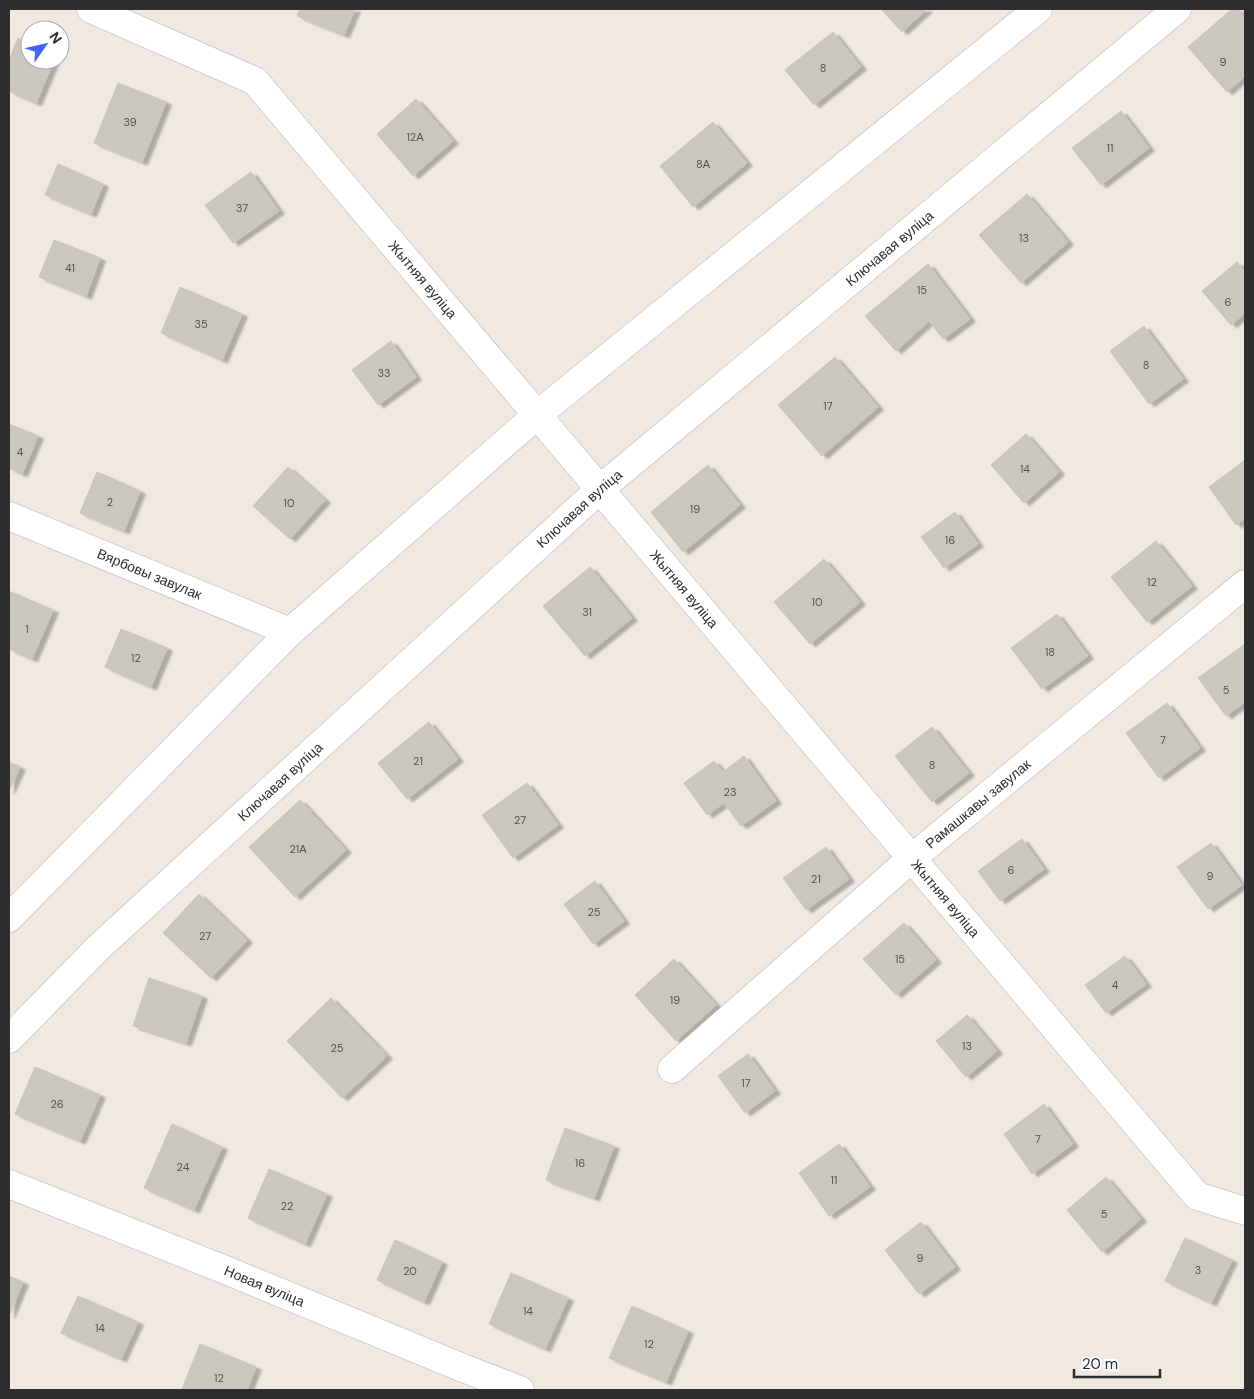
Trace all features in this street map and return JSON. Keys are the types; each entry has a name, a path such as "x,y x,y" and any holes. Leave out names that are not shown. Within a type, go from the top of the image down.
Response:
{"street":[{"name":"Жытняя вуліца","path":"91,9 255,81 1197,1196 1245,1211"},
{"path":"9,918 290,632 537,415 1038,9"},
{"name":"Ключавая вуліца","path":"9,1039 99,947 600,489 1177,9"},
{"name":"Вярбовы завулак","path":"9,516 290,632"},
{"name":"Рамашкавы завулак","path":"672,1068 912,858 1245,584"},
{"name":"Новая вуліца","path":"9,1184 520,1390"}],"building":[{"path":"300,9 355,9 344,35 297,16"},
{"path":"881,9 927,9 902,32"},
{"path":"1232,9 1237,9 1245,18 1245,76 1227,92 1188,47"},
{"path":"833,32 861,67 814,105 785,70"},
{"path":"18,38 20,39 20,70 50,70 36,103 9,91 9,60"},
{"path":"118,83 166,102 142,162 94,143"},
{"path":"416,99 453,141 413,176 377,134"},
{"path":"1121,111 1149,148 1101,185 1072,148"},
{"path":"713,122 747,163 693,207 660,166"},
{"path":"58,164 103,184 91,214 45,195"},
{"path":"251,172 279,211 233,243 205,205"},
{"path":"1027,194 1068,242 1021,283 979,235"},
{"path":"54,240 100,258 86,296 39,277"},
{"path":"1237,262 1245,272 1245,313 1231,325 1202,291"},
{"path":"928,264 970,319 943,339 929,321 896,351 865,316"},
{"path":"180,287 242,314 222,360 161,333"},
{"path":"1144,326 1183,379 1149,404 1110,351"},
{"path":"391,341 416,377 378,405 352,370"},
{"path":"835,357 878,407 822,456 778,405"},
{"path":"9,424 38,436 22,474 9,468"},
{"path":"1026,434 1059,472 1024,503 991,465"},
{"path":"1245,460 1245,518 1236,525 1209,487"},
{"path":"708,465 740,505 683,552 651,512"},
{"path":"288,467 325,500 290,539 253,506"},
{"path":"97,472 140,491 124,531 80,513"},
{"path":"955,512 978,544 944,568 921,537"},
{"path":"1156,541 1192,586 1147,622 1111,577"},
{"path":"824,559 860,602 810,644 774,602"},
{"path":"590,567 632,618 585,656 543,606"},
{"path":"9,591 53,610 32,659 9,649"},
{"path":"1057,614 1088,656 1042,689 1011,648"},
{"path":"121,629 167,648 151,687 105,667"},
{"path":"1245,644 1245,702 1226,716 1198,678"},
{"path":"1167,703 1200,748 1159,778 1126,733"},
{"path":"429,722 458,759 407,799 378,763"},
{"path":"932,727 969,773 932,802 895,756"},
{"path":"744,756 776,801 741,826 724,803 707,815 684,783 714,761 723,772"},
{"path":"9,762 20,767 9,791"},
{"path":"527,783 558,825 513,858 482,815"},
{"path":"300,800 346,850 295,897 249,847"},
{"path":"1022,839 1044,869 1000,901 978,871"},
{"path":"1211,843 1242,885 1208,909 1177,867"},
{"path":"826,847 849,879 806,910 783,878"},
{"path":"595,881 624,921 593,944 564,904"},
{"path":"199,894 247,940 211,978 163,933"},
{"path":"904,923 936,960 896,995 863,959"},
{"path":"1125,956 1146,984 1106,1013 1085,985"},
{"path":"674,959 716,1005 676,1041 635,995"},
{"path":"149,978 202,996 186,1043 133,1026"},
{"path":"331,998 387,1056 342,1098 287,1041"},
{"path":"967,1015 997,1051 966,1077 936,1041"},
{"path":"748,1054 775,1091 745,1113 718,1076"},
{"path":"35,1067 100,1095 80,1141 15,1114"},
{"path":"1044,1104 1073,1144 1032,1174 1004,1134"},
{"path":"172,1124 222,1147 194,1210 144,1188"},
{"path":"565,1128 614,1146 594,1198 546,1180"},
{"path":"839,1144 870,1187 829,1216 799,1173"},
{"path":"269,1169 327,1194 305,1244 248,1218"},
{"path":"1106,1177 1141,1219 1102,1252 1067,1210"},
{"path":"921,1222 955,1267 919,1294 885,1250"},
{"path":"1185,1238 1232,1260 1211,1303 1165,1281"},
{"path":"395,1240 442,1262 424,1302 377,1280"},
{"path":"511,1273 568,1298 545,1349 489,1324"},
{"path":"9,1276 23,1282 9,1316"},
{"path":"78,1296 138,1322 121,1359 61,1333"},
{"path":"632,1306 688,1331 666,1382 609,1358"},
{"path":"200,1344 256,1367 247,1390 182,1389"}]}
